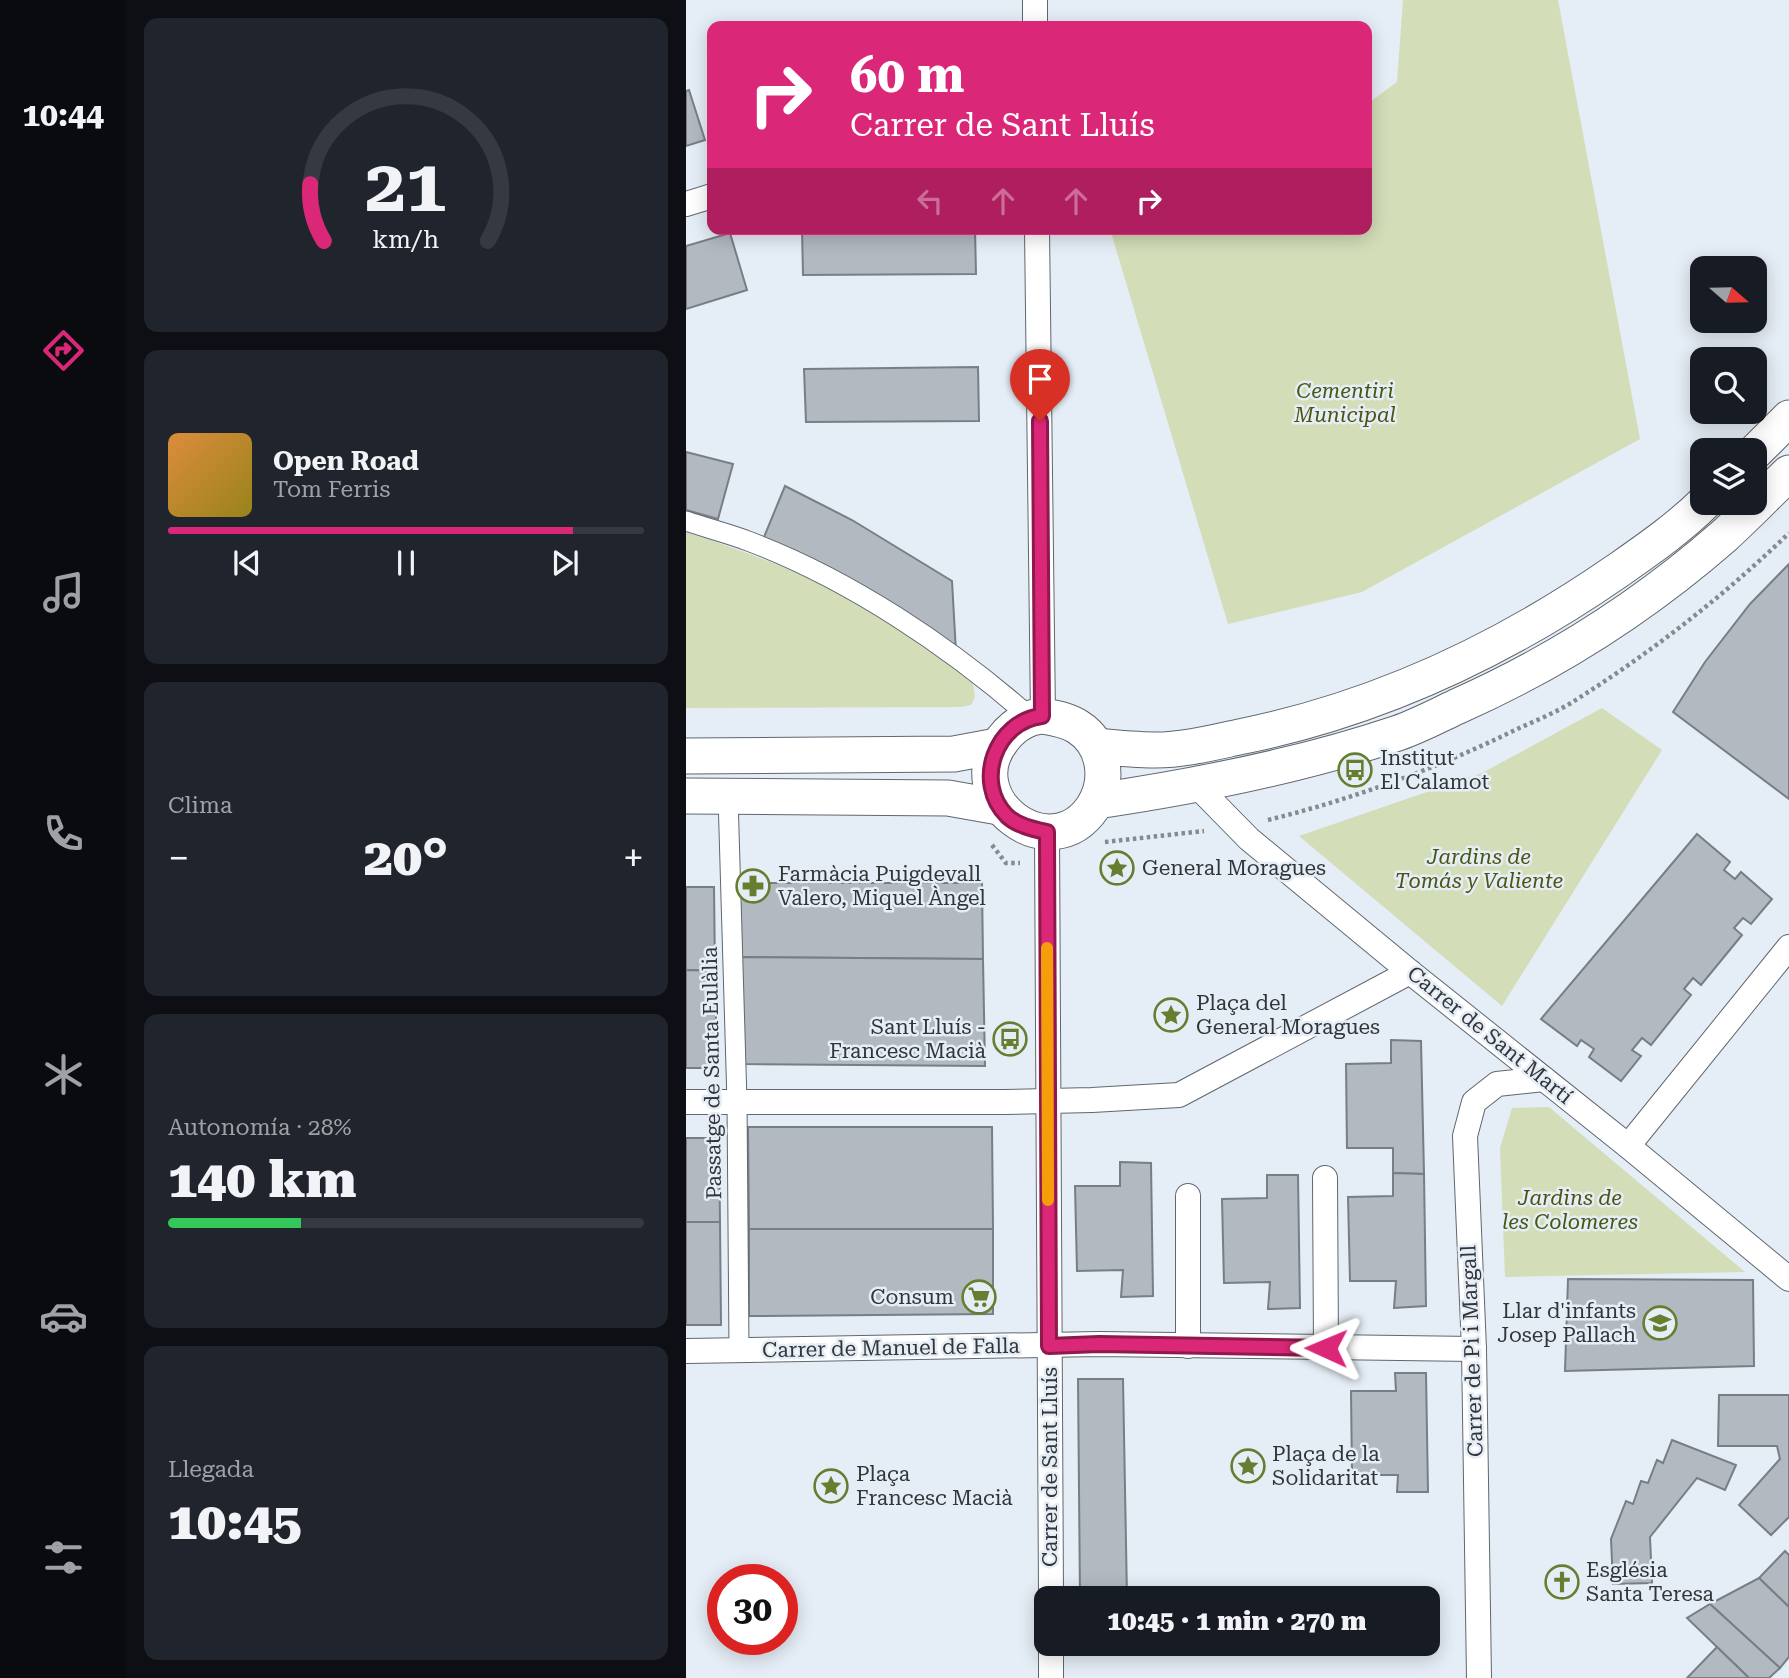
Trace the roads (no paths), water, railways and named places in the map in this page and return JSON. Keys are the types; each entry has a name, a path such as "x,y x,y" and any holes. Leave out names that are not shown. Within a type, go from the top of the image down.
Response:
{"main road":[{"path":"1767,440 1789,418"},
{"path":"1097,800 1196,785 1321,757 1400,733 1499,688 1575,645 1671,580 1725,534 1789,473"},
{"path":"1097,746 1158,750 1190,747 1262,732 1387,694 1450,668 1544,618 1647,550 1690,514"},
{"path":"1036,716 1068,721 1080,728 1097,746 1104,774 1104,782 1089,813 1073,825 1047,832 1026,828 1009,818 999,807 990,781 991,764 997,746 1009,731 1036,716"},
{"path":"686,756 954,754 997,746"},
{"path":"686,796 948,798 999,807"}],"street":[{"path":"1035,0 1035,21"},
{"path":"686,204 707,198"},
{"path":"1036,716 1037,235"},
{"path":"686,521 749,541 829,578 906,623 1036,716"},
{"name":"Carrer de Sant Martí","path":"1196,785 1249,839 1789,1279"},
{"name":"Passatge de Santa Eulàlia","path":"728,796 737,1102 739,1350"},
{"name":"Carrer de Sant Lluís","path":"1047,832 1051,1586"},
{"path":"1628,1146 1789,947"},
{"path":"686,1102 1048,1101 1179,1095 1410,972"},
{"name":"Carrer de Pi i Margall","path":"1479,1678 1474,1349 1465,1136 1474,1102 1497,1084 1545,1079"},
{"path":"1325,1178 1326,1348"},
{"path":"1188,1196 1188,1346"},
{"name":"Carrer de Manuel de Falla","path":"686,1351 1049,1346 1474,1349"},
{"path":"1051,1656 1051,1678"}],"place":[{"name":"Institut El Calamot","path":"1355,770"},
{"name":"General Moragues","path":"1117,868"},
{"name":"Farmàcia Puigdevall Valero, Miquel Àngel","path":"753,886"},
{"name":"Plaça del General Moragues","path":"1171,1015"},
{"name":"Sant Lluís - Francesc Macià","path":"1010,1039"},
{"name":"Consum","path":"979,1297"},
{"name":"Llar d'infants Josep Pallach","path":"1660,1323"},
{"name":"Plaça de la Solidaritat","path":"1248,1466"},
{"name":"Plaça Francesc Macià","path":"831,1486"},
{"name":"Església Santa Teresa","path":"1562,1582"}],"park label":[{"name":"Cementiri Municipal","path":"1345,403"},
{"name":"Jardins de Tomás y Valiente","path":"1479,869"},
{"name":"Jardins de les Colomeres","path":"1570,1210"}]}
